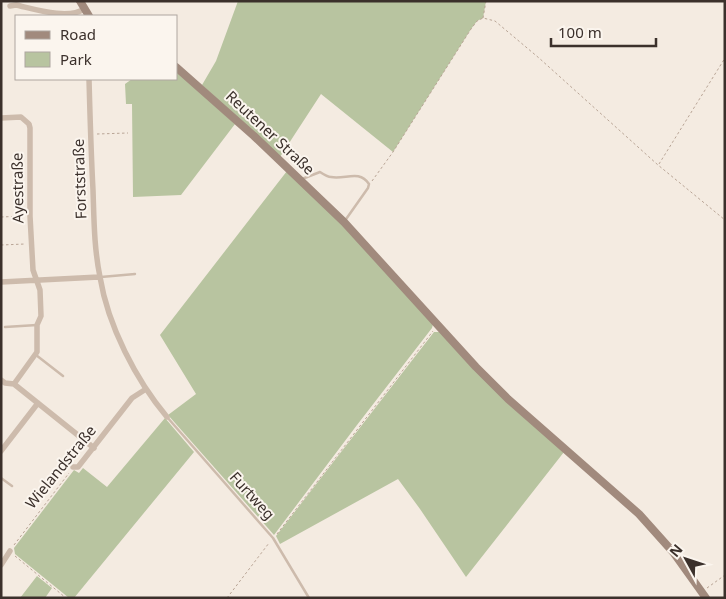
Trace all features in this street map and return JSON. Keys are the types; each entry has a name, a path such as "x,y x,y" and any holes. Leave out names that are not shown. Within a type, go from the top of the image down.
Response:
{"street":[{"path":"10,3 68,14 78,13 82,5"},
{"name":"Reutener Straße","path":"178,69 344,222 476,367 508,398 639,514 662,538 704,594"},
{"name":"Forststraße","path":"89,80 94,230 100,277 107,306 116,331 146,389 168,417"},
{"name":"Ayestraße","path":"1,118 20,117 29,124 30,128 32,270 40,290 41,316 37,325 38,350 35,355"},
{"path":"1,282 100,277"},
{"path":"14,384 35,355"},
{"path":"1,380 5,383 14,384 94,448"},
{"name":"Wielandstraße","path":"74,467 78,467 94,448 132,398 146,389"},
{"path":"1,451 38,404"},
{"path":"1,566 10,551"}],"lane":[{"path":"300,180 320,172 332,178 343,176 362,177 369,184 365,193 344,222"},
{"path":"100,277 135,274"},
{"path":"5,327 37,325"},
{"path":"35,355 63,376"},
{"name":"Furtweg","path":"168,417 274,538 309,598"},
{"path":"1,478 12,486"}],"path":[{"path":"483,18 486,1"},
{"path":"369,184 393,152 471,29 477,21 483,18 495,22 539,58 658,165 725,220"},
{"path":"658,165 725,58"},
{"path":"101,133 128,133"},
{"path":"1,217 21,216"},
{"path":"1,245 32,244"},
{"path":"226,598 438,324"},
{"name":"Wielandstraße","path":"10,551 74,467"},
{"path":"10,551 66,598"},
{"path":"704,594 725,575"}],"green space":[{"path":"238,1 486,1 483,18 477,21 471,29 393,152 321,94 280,157 202,85 216,61"},
{"path":"178,73 235,124 181,195 133,197 132,104 126,104 125,84 131,80 178,80"},
{"path":"287,171 342,224 433,324 432,328 274,535 168,415 196,394 160,335"},
{"path":"434,332 440,332 564,452 466,577 398,479 280,544 276,536"},
{"path":"165,418 194,452 74,598 69,598 15,554 14,548 74,470 79,473 83,468 107,487"},
{"path":"37,576 52,588 45,598 20,598"}]}
